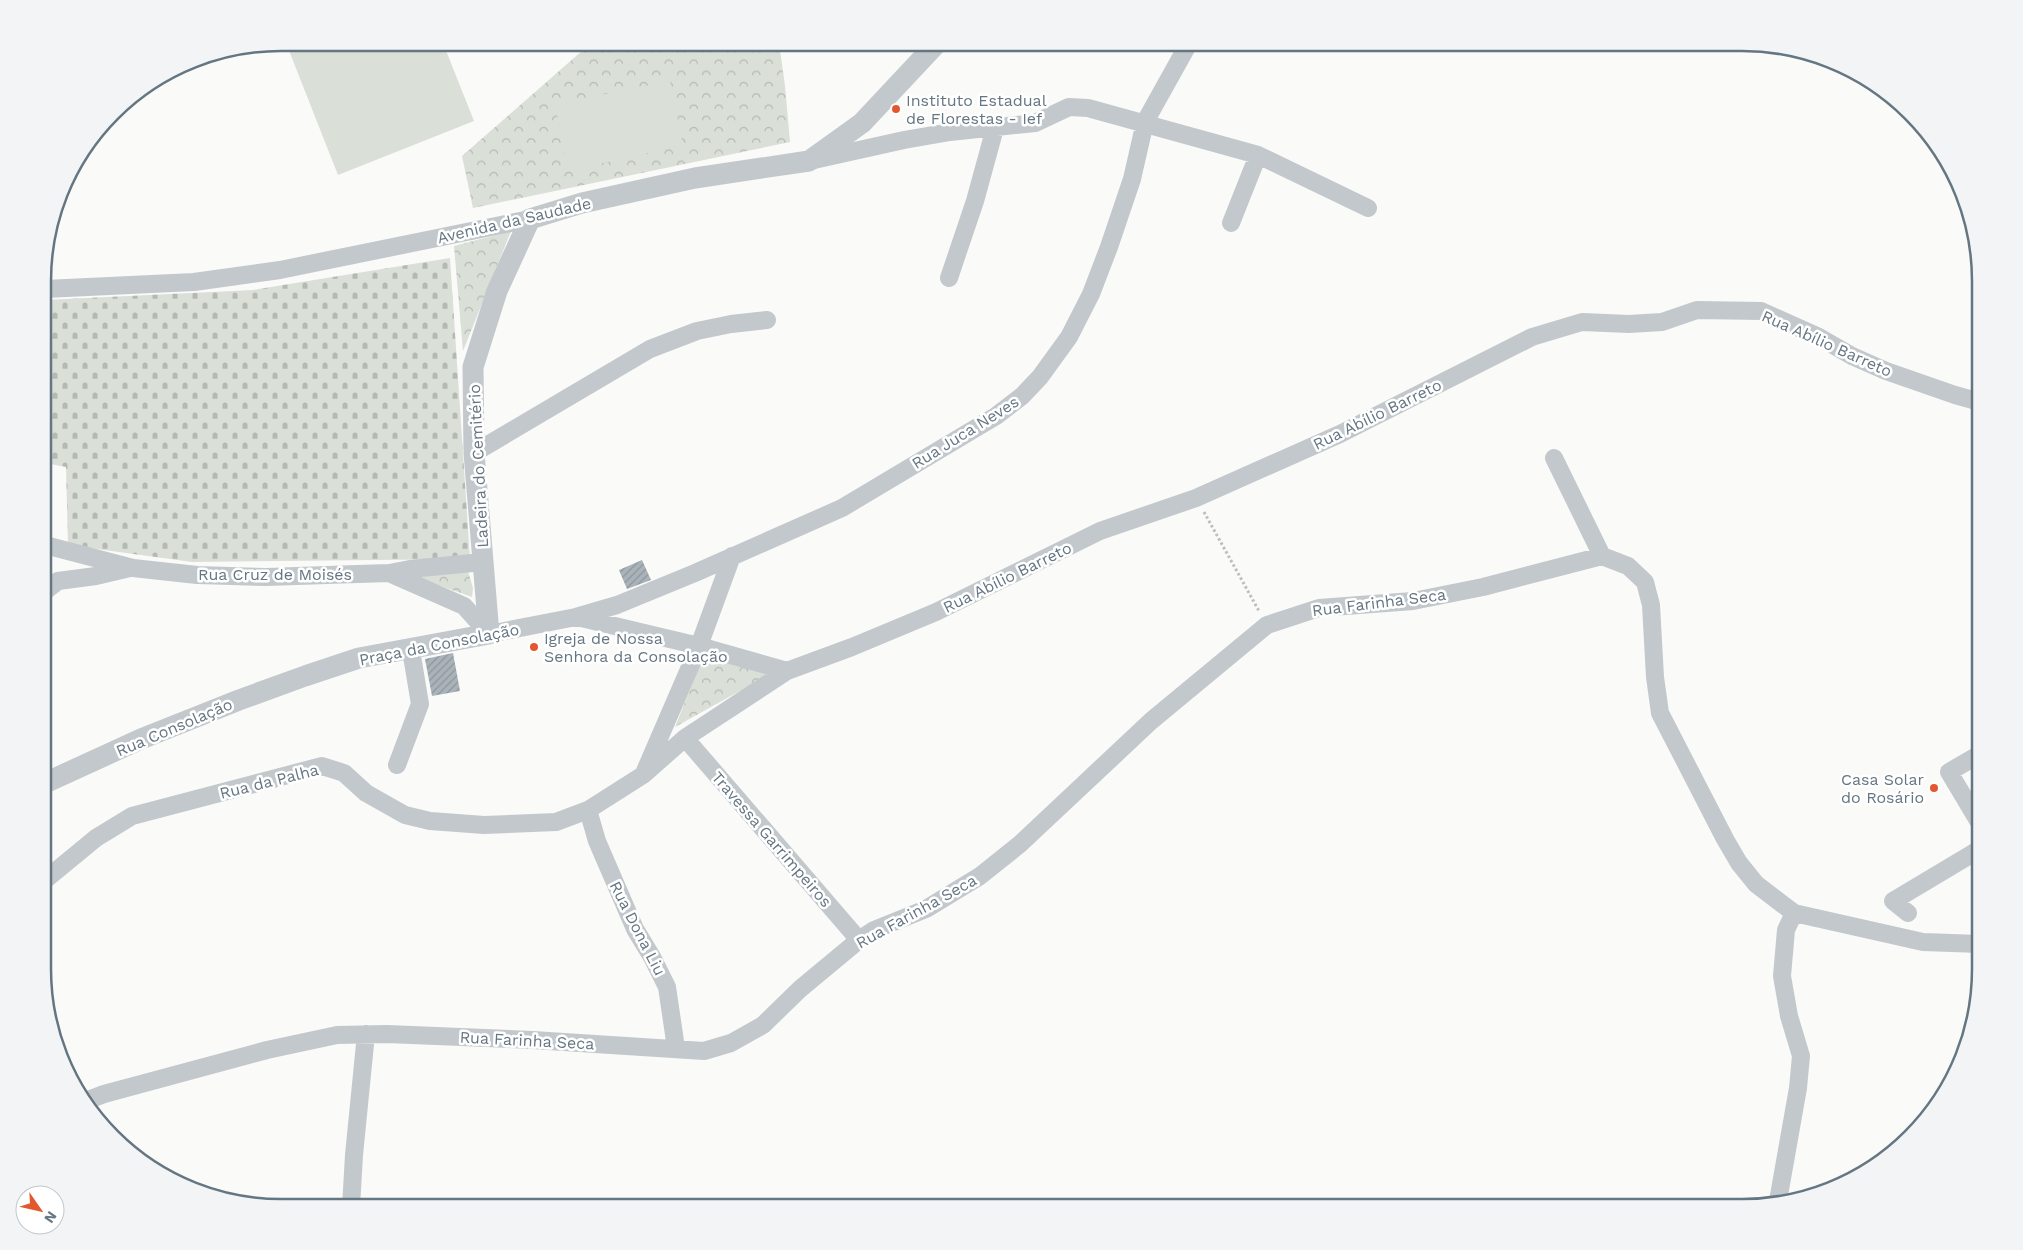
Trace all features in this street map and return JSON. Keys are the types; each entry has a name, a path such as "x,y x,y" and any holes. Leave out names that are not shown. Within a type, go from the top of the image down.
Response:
{"street":[{"name":"Avenida da Saudade","path":"51,289 194,282 280,270 530,218 582,203 695,178 810,161 862,123 929,51"},
{"name":"Rua Juca Neves","path":"576,617 617,605 647,593 842,508 996,416 1022,396 1034,384 1069,337 1091,294 1132,179 1144,122 1184,51"},
{"path":"810,161 950,132 1035,123 1069,107 1088,108 1258,155 1368,208"},
{"path":"949,278 976,201 995,128"},
{"path":"1231,223 1258,155"},
{"name":"Ladeira do Cemitério","path":"489,634 474,453 473,367 497,291 530,218"},
{"name":"Rua Abílio Barreto","path":"685,738 787,671 852,647 936,612 1100,531 1196,498 1340,434 1532,337 1582,322 1629,324 1662,322 1697,310 1761,311 1819,337 1852,356 1886,371 1929,387 1972,400"},
{"path":"474,453 650,349 697,331 731,324 767,320"},
{"path":"1554,458 1602,556 1628,566 1645,582 1651,605 1656,686 1660,712 1739,863 1756,884 1794,913 1923,942 1972,944"},
{"name":"Rua Cruz de Moisés","path":"51,548 133,568 197,575 266,577 389,573 464,606 489,634"},
{"path":"644,775 699,646 732,556"},
{"name":"Rua Farinha Seca","path":"91,1099 267,1050 338,1035 366,1034 533,1040 704,1051 731,1043 764,1025 800,990 859,940 874,930 926,909 980,876 1020,844 1151,721 1267,625 1319,608 1413,601 1483,587 1602,556"},
{"path":"389,573 410,568 483,562"},
{"path":"51,586 58,581 96,576 133,568"},
{"path":"576,617 699,646 787,671"},
{"name":"Praça da Consolação","path":"305,676 359,658 411,650 576,617"},
{"path":"396,765 420,704 411,650"},
{"name":"Rua Consolação","path":"51,780 141,739 305,676"},
{"name":"Travessa Garrimpeiros","path":"685,738 859,940"},
{"name":"Rua da Palha","path":"51,874 96,838 132,816 322,766 344,773 366,793 405,815 430,822 484,825 556,822 588,810 644,775 685,738"},
{"path":"1972,759 1949,772 1972,811"},
{"name":"Rua Dona Liu","path":"588,810 600,848 635,929 668,987 676,1048"},
{"path":"1908,913 1893,902 1972,854"},
{"path":"1779,1196 1798,1088 1801,1056 1789,1016 1782,976 1786,930 1794,913"},
{"path":"352,1199 366,1034"}],"path":[{"path":"1196,498 1229,561 1267,625"}],"green space":[{"path":"289,51 446,51 474,121 338,175"},
{"path":"582,51 780,51 790,142 473,208 462,156"},
{"path":"670,81 683,145 568,171 555,104"},
{"path":"511,231 463,351 454,246"},
{"path":"450,258 470,559 192,562 68,545 66,467 51,464 51,300 253,290"},
{"path":"468,571 473,588 472,597 409,575"},
{"path":"704,654 772,673 675,727"}],"building":[{"path":"642,560 651,580 627,589 619,570"},
{"path":"453,653 460,691 432,696 425,659"}],"place":[{"name":"Instituto Estadual de Florestas - Ief","path":"896,109"},
{"name":"Igreja de Nossa Senhora da Consolação","path":"534,647"},
{"name":"Casa Solar do Rosário","path":"1934,788"}]}
